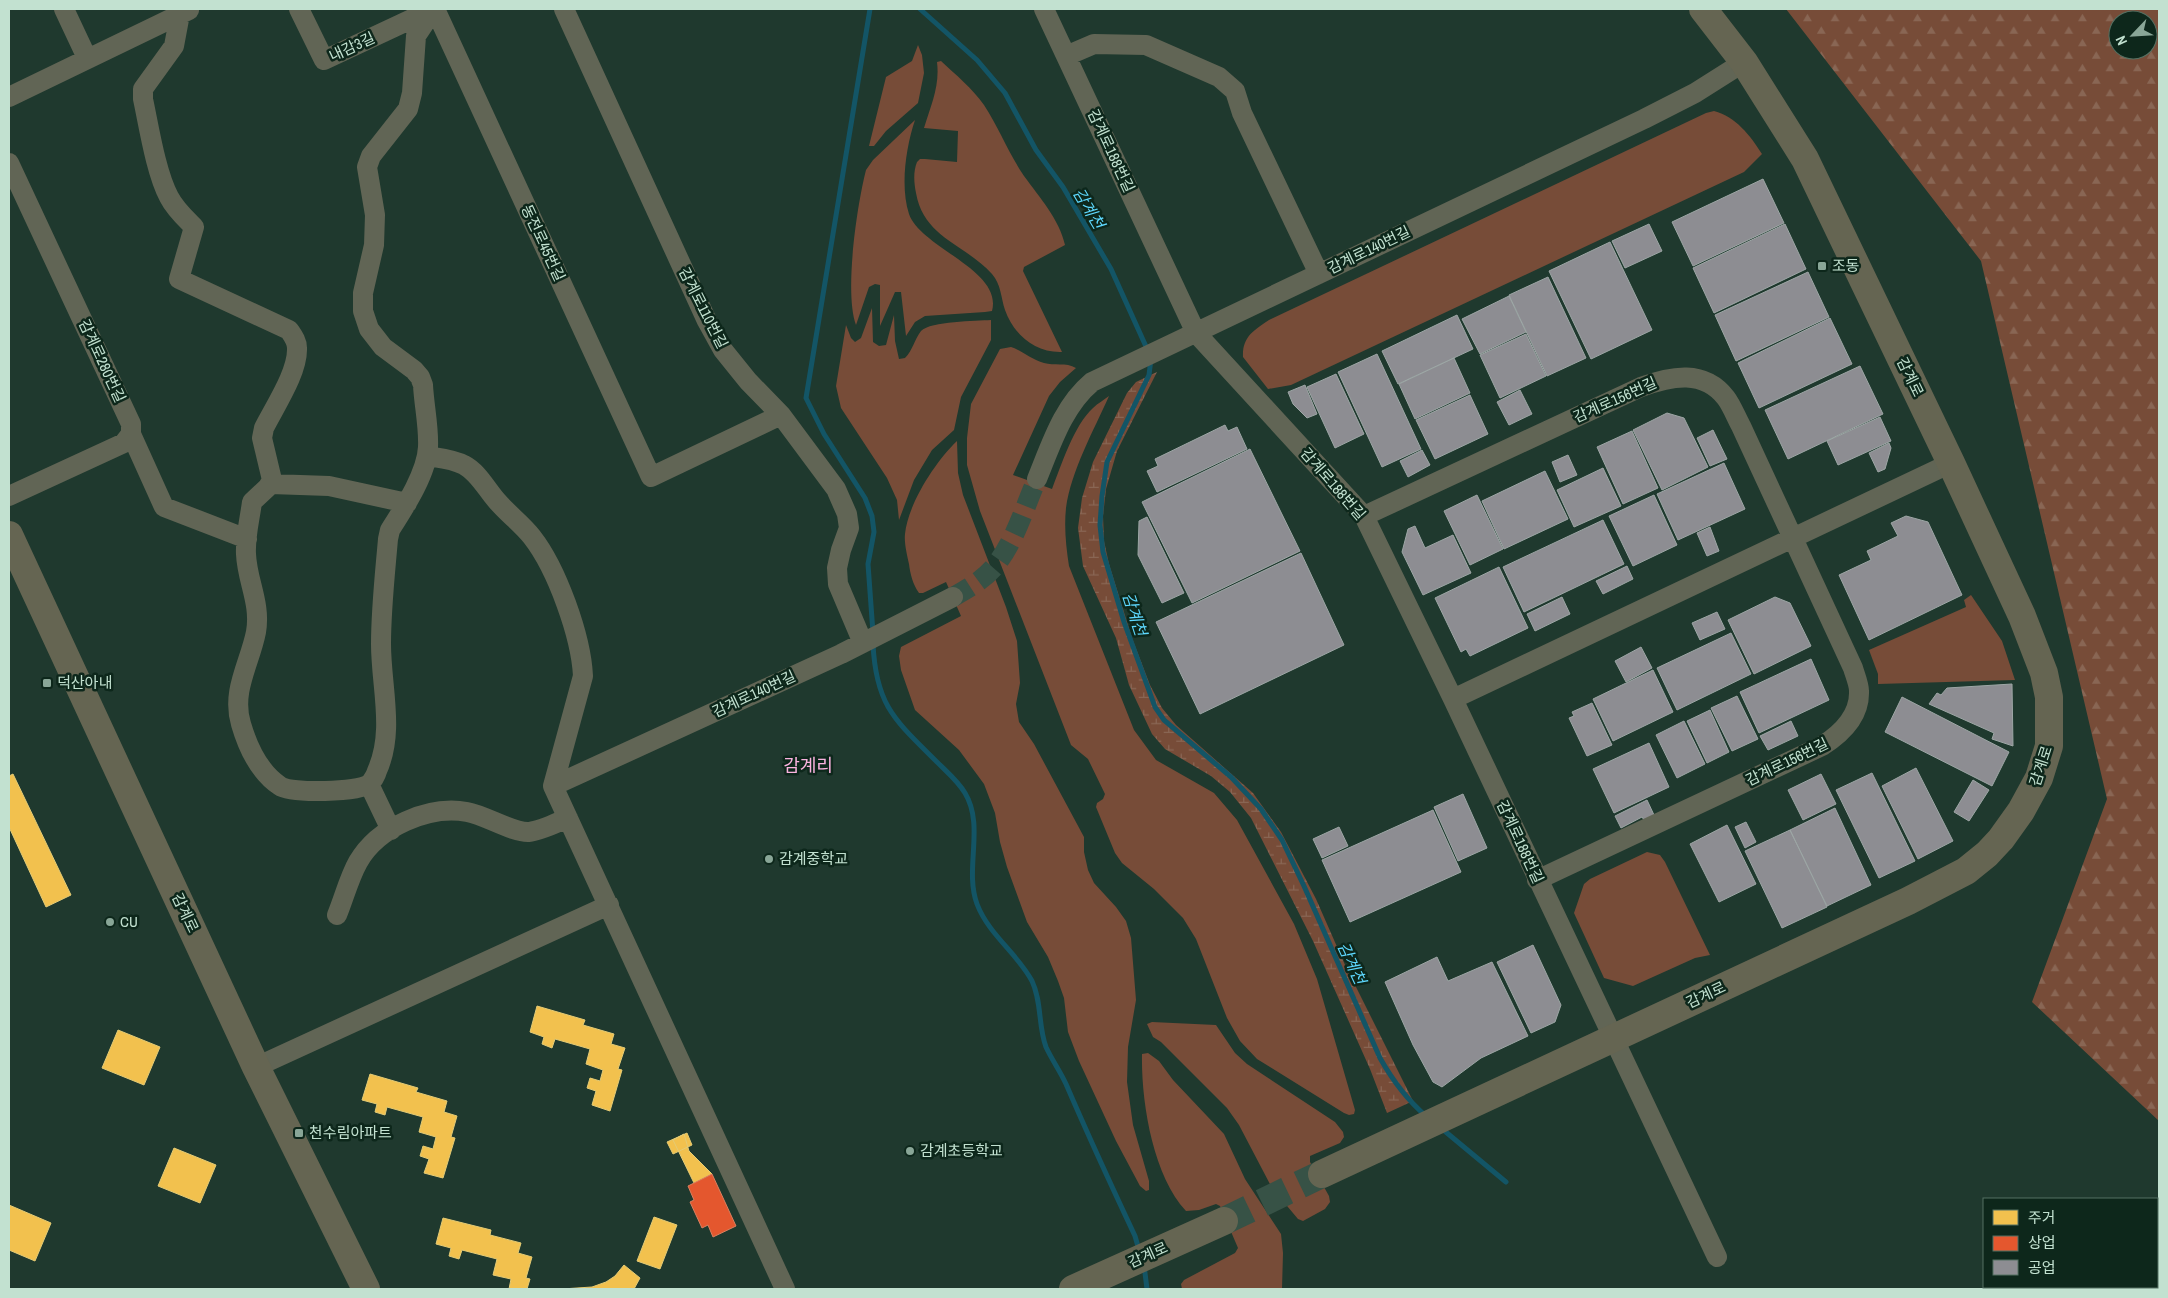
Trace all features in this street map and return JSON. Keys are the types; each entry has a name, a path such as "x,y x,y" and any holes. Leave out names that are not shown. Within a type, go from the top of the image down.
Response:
{"main road":[{"name":"감계로","path":"1322,1174 1908,901 1966,871 1987,854 2001,839 2032,794 2039,778 2049,746 2049,697 2044,673 2022,616 1805,159 1744,62 1703,9"},
{"name":"감계로","path":"9,535 256,1066 366,1289"},
{"name":"감계로","path":"1073,1289 1224,1221"}],"street":[{"path":"64,9 87,58"},
{"name":"내감3길","path":"299,9 324,60 434,9"},
{"path":"186,12 174,46 144,89 143,99 163,184 169,198 179,212 194,227 180,279 289,330 295,338 297,347 296,365 264,428 262,438 272,480 271,484 252,502 246,554 256,599 256,632 239,684 239,708 240,722 253,756 266,776 283,788 305,792 358,787 369,784 377,772 385,746 386,722 381,645 388,539 390,530 407,503 427,456 428,446 423,386 420,376 383,347 369,329 363,311 363,293 374,245 375,214 368,182 367,167 371,156 408,109 412,93 416,36 434,9"},
{"name":"동전로45번길","path":"434,9 651,477 781,415"},
{"name":"감계로110번길","path":"564,9 707,321 728,356 748,382 781,415 836,489 847,514 849,528 837,568 838,584 863,643"},
{"name":"감계로188번길","path":"1044,9 1196,333 1364,516 1717,1257"},
{"path":"9,97 186,12"},
{"path":"1066,56 1094,44 1146,45 1219,77 1235,91 1242,113 1319,274"},
{"name":"감계로140번길","path":"1037,478 1070,407 1080,392 1104,376 1638,122 1695,93 1744,62"},
{"name":"감계로280번길","path":"9,163 131,424 131,434 164,507 247,539"},
{"name":"감계로156번길","path":"1364,516 1640,387 1665,378 1688,377 1702,379 1716,387 1727,399 1793,537 1853,668 1857,682 1858,700 1849,724 1841,733 1822,746 1538,880"},
{"path":"9,496 124,443 131,434"},
{"path":"427,456 453,460 470,468 496,500 533,538 543,552 566,603 582,659 583,676 553,786 785,1289"},
{"path":"1453,700 1951,463"},
{"path":"271,484 329,486 407,503"},
{"name":"감계로140번길","path":"553,786 841,654 953,598"},
{"path":"369,784 391,830"},
{"path":"337,915 358,862 368,850 391,830 420,816 451,811 468,812 518,831 529,832 568,818"},
{"path":"256,1066 609,905"}],"green space":[{"path":"1786,9 2159,9 2159,1121 2032,1002 2107,799 1981,261"},
{"path":"918,45 922,55 924,73 918,103 886,131 874,146 869,146 886,77 912,61"},
{"path":"941,61 969,87 984,105 1019,168 1048,209 1062,235 1065,245 1024,267 1023,271 1062,352 1052,352 1034,346 1020,335 1009,319 999,287 992,274 936,230 920,208 914,181 917,162 920,159 925,159 957,162 958,131 924,128 936,87 937,62"},
{"path":"1714,111 1736,122 1753,140 1762,154 1744,172 1291,385 1268,389 1243,357 1243,350 1247,339 1269,320 1706,113"},
{"path":"915,120 905,167 906,203 909,214 916,226 929,238 974,271 985,283 992,296 992,311 925,316 915,322 906,336 901,292 895,292 880,326 880,285 875,284 869,287 856,325 851,292 853,249 866,170 873,160"},
{"path":"872,308 873,342 879,346 886,345 894,315 895,341 899,359 905,358 908,355 921,331 926,328 954,322 991,320 991,340 961,397 954,430 932,450 914,480 899,520 897,500 887,478 841,408 836,386 846,325 851,338 855,342 861,338"},
{"path":"1011,347 1040,362 1068,365 1076,368 1060,382 1049,396 1013,475 1052,489 1074,435 1086,415 1109,396 1084,451 1069,494 1065,522 1069,566 1134,730 1156,760 1214,793 1237,820 1294,924 1317,979 1355,1110 1354,1114 1344,1113 1257,1059 1240,1041 1227,1018 1196,939 1183,918 1154,889 1122,863 1115,853 1096,807 1105,794 1088,759 1071,745 980,511 967,465 967,438 971,404 1000,349"},
{"path":"1157,372 1117,451 1106,489 1103,516 1104,541 1109,564 1132,638 1150,685 1162,708 1176,725 1253,793 1281,832 1316,899 1345,965 1413,1101 1387,1113 1370,1069 1313,941 1251,818 1230,792 1211,776 1165,749 1152,734 1129,685 1116,638 1083,566 1078,528 1082,498 1093,462 1127,393 1136,382"},
{"path":"957,441 958,473 963,495 1017,641 1020,683 1016,704 1019,722 1034,744 1084,837 1084,852 1088,870 1094,883 1126,921 1131,938 1136,1000 1128,1047 1127,1082 1133,1125 1149,1181 1149,1190 1146,1191 1140,1186 1116,1141 1079,1061 1068,1032 1064,998 1048,957 1027,922 1007,867 995,813 984,784 959,750 915,710 901,670 899,656 901,647 961,616 946,582 923,593 919,593 911,575 905,538 907,522 917,497 940,460"},
{"path":"1971,595 2002,641 2015,680 1878,684 1878,674 1869,650 1966,607 1964,600"},
{"path":"1647,852 1660,855 1665,862 1710,955 1695,958 1633,986 1604,978 1574,913 1584,884 1590,879"},
{"path":"1152,1022 1216,1025 1235,1053 1247,1064 1335,1122 1343,1132 1344,1137 1340,1143 1310,1156 1310,1162 1329,1196 1330,1202 1325,1209 1303,1221 1298,1219 1272,1188 1239,1125 1227,1108 1161,1042 1153,1037 1147,1024"},
{"path":"1148,1053 1159,1061 1173,1080 1224,1134 1245,1179 1281,1234 1283,1253 1282,1289 1182,1289 1181,1284 1184,1280 1235,1253 1238,1248 1220,1206 1216,1204 1199,1210 1186,1211 1165,1178 1151,1137 1144,1094 1142,1054"}],"building: 주거":[{"path":"13,774 71,895 46,907 9,827 9,776"},
{"path":"537,1006 585,1020 583,1025 614,1034 611,1044 625,1048 618,1069 622,1070 610,1111 592,1105 596,1091 587,1088 590,1078 600,1081 603,1070 586,1064 590,1049 555,1039 552,1048 542,1044 544,1037 530,1032"},
{"path":"118,1030 160,1047 144,1085 102,1068"},
{"path":"370,1074 418,1088 416,1092 447,1101 444,1112 457,1116 451,1137 455,1138 443,1178 424,1173 429,1159 420,1156 423,1146 433,1149 436,1137 419,1132 423,1117 387,1107 385,1115 375,1112 377,1104 362,1100"},
{"path":"687,1133 692,1145 673,1154 667,1142"},
{"path":"684,1134 689,1151 712,1174 694,1183 673,1140"},
{"path":"174,1148 216,1165 200,1203 158,1186"},
{"path":"9,1205 51,1223 35,1261 9,1250"},
{"path":"654,1217 677,1225 660,1269 637,1261"},
{"path":"443,1218 491,1230 490,1235 521,1243 518,1253 532,1257 526,1278 530,1279 527,1289 509,1289 511,1279 493,1275 497,1259 462,1250 459,1259 449,1256 451,1248 436,1244"},
{"path":"624,1265 640,1278 634,1289 562,1289 592,1287 606,1282 615,1276"}],"building: 상업":[{"path":"712,1174 736,1226 713,1237 708,1225 702,1228 690,1202 694,1200 688,1186"}],"building: 공업":[{"path":"1763,179 1784,223 1693,266 1672,222"},
{"path":"1649,224 1662,251 1625,268 1612,241"},
{"path":"1785,224 1806,269 1714,313 1693,268"},
{"path":"1610,242 1652,330 1591,359 1549,271"},
{"path":"1808,272 1829,317 1736,361 1715,315"},
{"path":"1548,277 1586,358 1547,376 1509,295"},
{"path":"1509,296 1526,332 1480,354 1462,319"},
{"path":"1457,315 1473,349 1398,384 1382,351"},
{"path":"1830,318 1852,364 1759,408 1738,363"},
{"path":"1526,334 1546,376 1500,398 1480,355"},
{"path":"1377,354 1421,449 1382,467 1338,372"},
{"path":"1454,358 1470,393 1415,419 1399,384"},
{"path":"1860,366 1883,414 1788,459 1765,410"},
{"path":"1336,374 1364,434 1335,448 1307,387"},
{"path":"1305,385 1317,414 1307,418 1293,404 1288,392"},
{"path":"1520,390 1532,414 1509,425 1497,402"},
{"path":"1470,395 1488,434 1435,459 1416,420"},
{"path":"1667,413 1684,418 1708,467 1662,490 1633,430"},
{"path":"1880,417 1891,441 1838,465 1827,441"},
{"path":"1225,425 1228,431 1237,427 1247,449 1157,492 1147,471 1158,466 1155,459"},
{"path":"1713,430 1727,459 1710,466 1697,438"},
{"path":"1632,431 1658,488 1623,504 1597,447"},
{"path":"1889,443 1891,448 1885,469 1878,472 1869,453"},
{"path":"1250,449 1300,551 1192,603 1142,502"},
{"path":"1422,450 1430,465 1408,477 1400,461"},
{"path":"1568,455 1577,475 1560,482 1552,462"},
{"path":"1724,463 1745,509 1678,540 1657,494"},
{"path":"1603,468 1621,506 1574,527 1557,490"},
{"path":"1545,471 1568,519 1504,549 1482,501"},
{"path":"1477,495 1503,549 1470,565 1444,511"},
{"path":"1654,495 1677,545 1633,566 1609,516"},
{"path":"1906,516 1928,522 1962,595 1869,640 1839,575 1871,560 1867,551 1898,536 1891,523"},
{"path":"1147,517 1184,593 1162,603 1138,555 1139,521"},
{"path":"1603,520 1624,564 1524,612 1503,567"},
{"path":"1415,526 1425,548 1453,535 1471,573 1423,595 1402,552 1408,529"},
{"path":"1710,527 1719,551 1707,556 1697,533"},
{"path":"1301,553 1344,645 1200,714 1156,622"},
{"path":"1627,566 1633,579 1603,594 1596,581"},
{"path":"1499,567 1528,628 1470,656 1466,649 1461,652 1435,598"},
{"path":"1562,597 1570,614 1535,631 1527,614"},
{"path":"1775,597 1790,603 1811,646 1754,674 1728,620"},
{"path":"1717,612 1725,629 1700,640 1692,623"},
{"path":"1731,633 1751,674 1677,710 1657,668"},
{"path":"1641,647 1652,668 1626,682 1615,661"},
{"path":"1811,659 1829,700 1759,733 1740,692"},
{"path":"1653,670 1673,712 1613,741 1593,699"},
{"path":"2012,684 2013,746 1992,739 1994,733 1929,704 1937,693 1941,695 1947,688"},
{"path":"1737,696 1758,739 1732,751 1711,708"},
{"path":"1902,697 2009,752 1992,786 1885,732"},
{"path":"1592,703 1612,745 1587,756 1569,718 1574,716 1572,712"},
{"path":"1710,710 1729,752 1707,763 1687,721"},
{"path":"1684,721 1705,764 1677,778 1656,735"},
{"path":"1791,721 1798,736 1768,750 1760,736"},
{"path":"1649,743 1669,787 1614,813 1593,769"},
{"path":"1916,768 1953,841 1918,859 1882,786"},
{"path":"1872,773 1915,861 1879,878 1836,790"},
{"path":"1821,774 1836,804 1803,820 1788,790"},
{"path":"1973,780 1989,790 1969,821 1954,812"},
{"path":"1463,794 1487,848 1458,861 1434,807"},
{"path":"1647,800 1654,815 1644,820 1642,817 1621,828 1615,816"},
{"path":"1835,808 1871,885 1827,906 1790,830"},
{"path":"1433,810 1461,872 1350,922 1322,860"},
{"path":"1746,822 1756,842 1745,848 1735,827"},
{"path":"1727,825 1756,884 1719,902 1690,844"},
{"path":"1339,827 1348,846 1322,858 1313,839"},
{"path":"1790,830 1827,907 1782,928 1745,851"},
{"path":"1533,945 1561,1005 1555,1022 1531,1033 1497,962"},
{"path":"1437,957 1448,981 1492,962 1528,1036 1481,1058 1442,1087 1433,1082 1413,1045 1385,982"}],"waterway":[{"path":"870,9 806,398 824,434 865,498 872,516 874,532 868,564 873,633"},
{"name":"감계천","path":"920,9 977,60 1005,93 1036,150 1063,187 1111,269 1148,351"},
{"name":"감계천","path":"1151,359 1149,375 1107,462 1102,496 1100,525 1103,552 1124,622 1155,707 1164,720 1231,777 1261,809 1282,840 1380,1058 1400,1089 1426,1116"},
{"path":"873,644 878,683 883,698 890,710 910,735 959,784 971,806 974,833 972,877 977,904 996,935 1032,981 1037,997 1046,1047 1066,1084 1135,1236 1139,1250"},
{"name":"감계천","path":"1441,1128 1506,1182"},
{"path":"1144,1265 1147,1289"}],"tunnel":[{"path":"953,597 983,578 994,568 1015,532 1037,479"},
{"path":"1224,1221 1322,1174"}],"place":[{"name":"조동","path":"1822,266"},
{"name":"덕산아내","path":"47,683"},
{"name":"감계중학교","path":"769,859"},
{"name":"CU","path":"110,922"},
{"name":"천수림아파트","path":"299,1133"},
{"name":"감계초등학교","path":"910,1151"}],"district":[{"name":"감계리","path":"808,766"}]}
